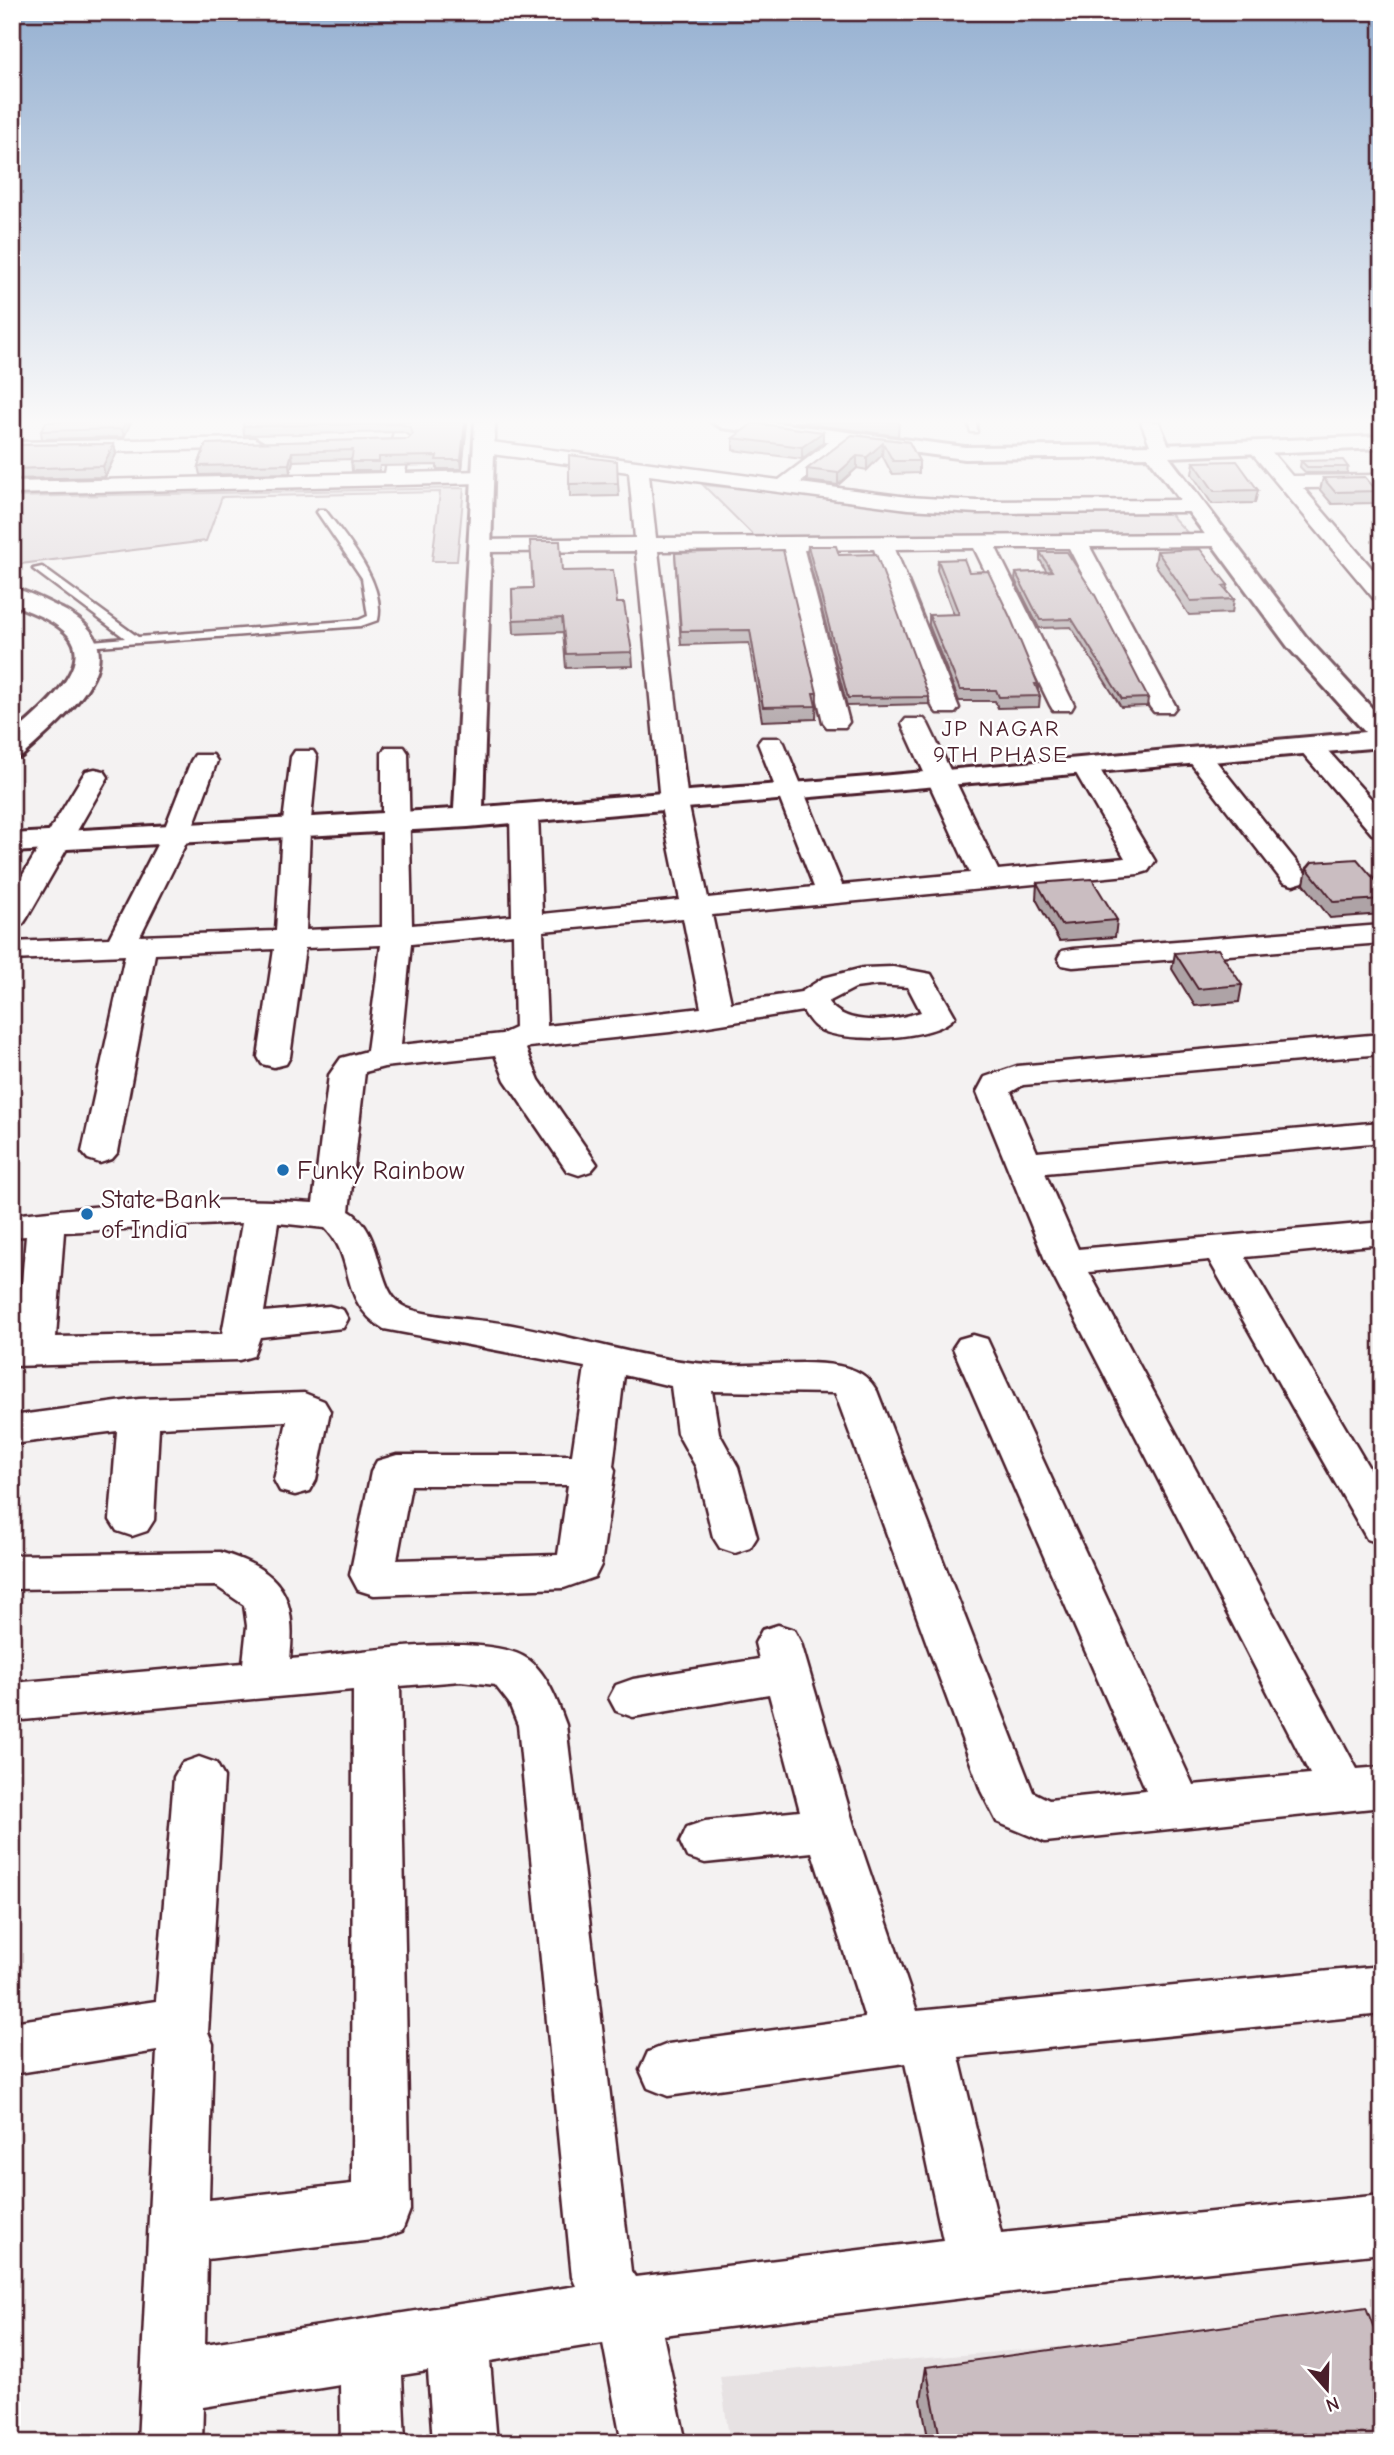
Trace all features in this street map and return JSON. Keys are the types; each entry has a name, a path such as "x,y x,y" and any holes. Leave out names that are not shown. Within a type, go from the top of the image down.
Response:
{"street":[{"path":"468,818 482,537"},
{"path":"644,537 674,802 718,1015"},
{"path":"1216,537 1297,642 1382,737"},
{"path":"1333,537 1382,594"},
{"path":"482,546 1218,540"},
{"path":"982,542 1062,705"},
{"path":"882,543 946,708"},
{"path":"1077,543 1164,707"},
{"path":"792,544 836,722"},
{"path":"12,595 67,623 83,638 87,667 73,690 12,750"},
{"path":"915,724 988,880"},
{"path":"12,843 296,830 524,814 1086,768 1382,737"},
{"path":"771,743 832,895"},
{"path":"1310,746 1382,828"},
{"path":"383,1057 397,935 395,753"},
{"path":"274,1057 291,940 296,830 304,757"},
{"path":"1199,757 1293,876"},
{"path":"100,1152 131,946 204,761"},
{"path":"15,959 131,946 397,935 1138,865 1141,861 1086,768"},
{"path":"12,918 60,841 95,777"},
{"path":"515,1041 531,1032 524,814"},
{"path":"1073,958 1382,934"},
{"path":"330,1215 346,1075 353,1065 383,1057 718,1015 811,1000"},
{"path":"515,1041 522,1080 579,1164"},
{"path":"21,1352 36,1345 29,1224 262,1211 330,1215 349,1228 356,1240 374,1301 383,1314 398,1321 508,1337 690,1375 721,1379 837,1379 850,1383 858,1391 1006,1791 1015,1807 1045,1821 1363,1789 1065,1262 994,1091 996,1084 1017,1076 1382,1044"},
{"path":"1024,1164 1382,1132"},
{"path":"21,1352 239,1347 262,1211"},
{"path":"1065,1262 1382,1233"},
{"path":"1221,1248 1382,1528"},
{"path":"242,1326 329,1319"},
{"path":"972,1348 1179,1808"},
{"path":"594,1470 392,1472 372,1575 374,1578 573,1569 579,1565 594,1470 606,1358"},
{"path":"690,1375 698,1433 717,1467 735,1537"},
{"path":"12,1430 139,1413 213,1408 308,1408 310,1411 295,1480"},
{"path":"132,1520 139,1413"},
{"path":"12,1572 220,1569 242,1576 263,1592 270,1614 264,1681"},
{"path":"633,1698 782,1658 830,1829 912,2037 979,2266"},
{"path":"12,1702 376,1670 488,1663 507,1669 533,1700 542,1725 602,2277 632,2334 654,2443"},
{"path":"179,2233 381,2210 376,1670"},
{"path":"170,2443 185,2044 181,2032 199,1777"},
{"path":"705,1842 830,1829"},
{"path":"668,2070 912,2037 1382,1990"},
{"path":"12,2048 166,2025 181,2032"},
{"path":"173,2380 618,2310 979,2266 1382,2224"},
{"path":"457,2336 465,2443"},
{"path":"370,2350 373,2443"}],"lane":[{"path":"85,644 361,623 374,618 367,578 340,537"},
{"path":"38,569 135,640"}],"shaded area":[{"path":"12,537 208,537 206,541 12,565"},
{"path":"435,537 459,537 457,561 432,561"},
{"path":"755,537 1191,537 1196,542 761,543"},
{"path":"1382,2309 1382,2443 730,2443 720,2376 1137,2340"}],"building":[{"path":"530,541 560,541 562,571 613,570 617,603 624,603 632,652 566,654 562,618 513,620 512,589 533,588"},
{"path":"808,546 836,546 839,555 876,554 929,697 848,698"},
{"path":"1200,549 1228,585 1223,586 1234,599 1191,601 1157,551"},
{"path":"783,550 817,693 813,693 816,706 763,707 750,630 681,631 675,553"},
{"path":"1040,552 1067,552 1095,595 1148,698 1122,699 1072,619 1040,620 1016,573 1052,571"},
{"path":"964,559 969,572 988,571 1011,619 1038,684 1035,684 1040,696 999,697 996,690 960,690 929,615 959,614 938,560"},
{"path":"1357,859 1382,888 1382,899 1334,902 1307,868 1312,862"},
{"path":"1092,879 1117,920 1061,925 1037,883"},
{"path":"1218,949 1242,985 1198,989 1175,953"},
{"path":"1366,2307 1382,2350 1382,2443 941,2443 926,2367"}],"place":[{"name":"Funky Rainbow","path":"283,1170"},
{"name":"State Bank of India","path":"87,1214"}],"district":[{"name":"JP NAGAR 9TH PHASE","path":"1001,741"}]}
